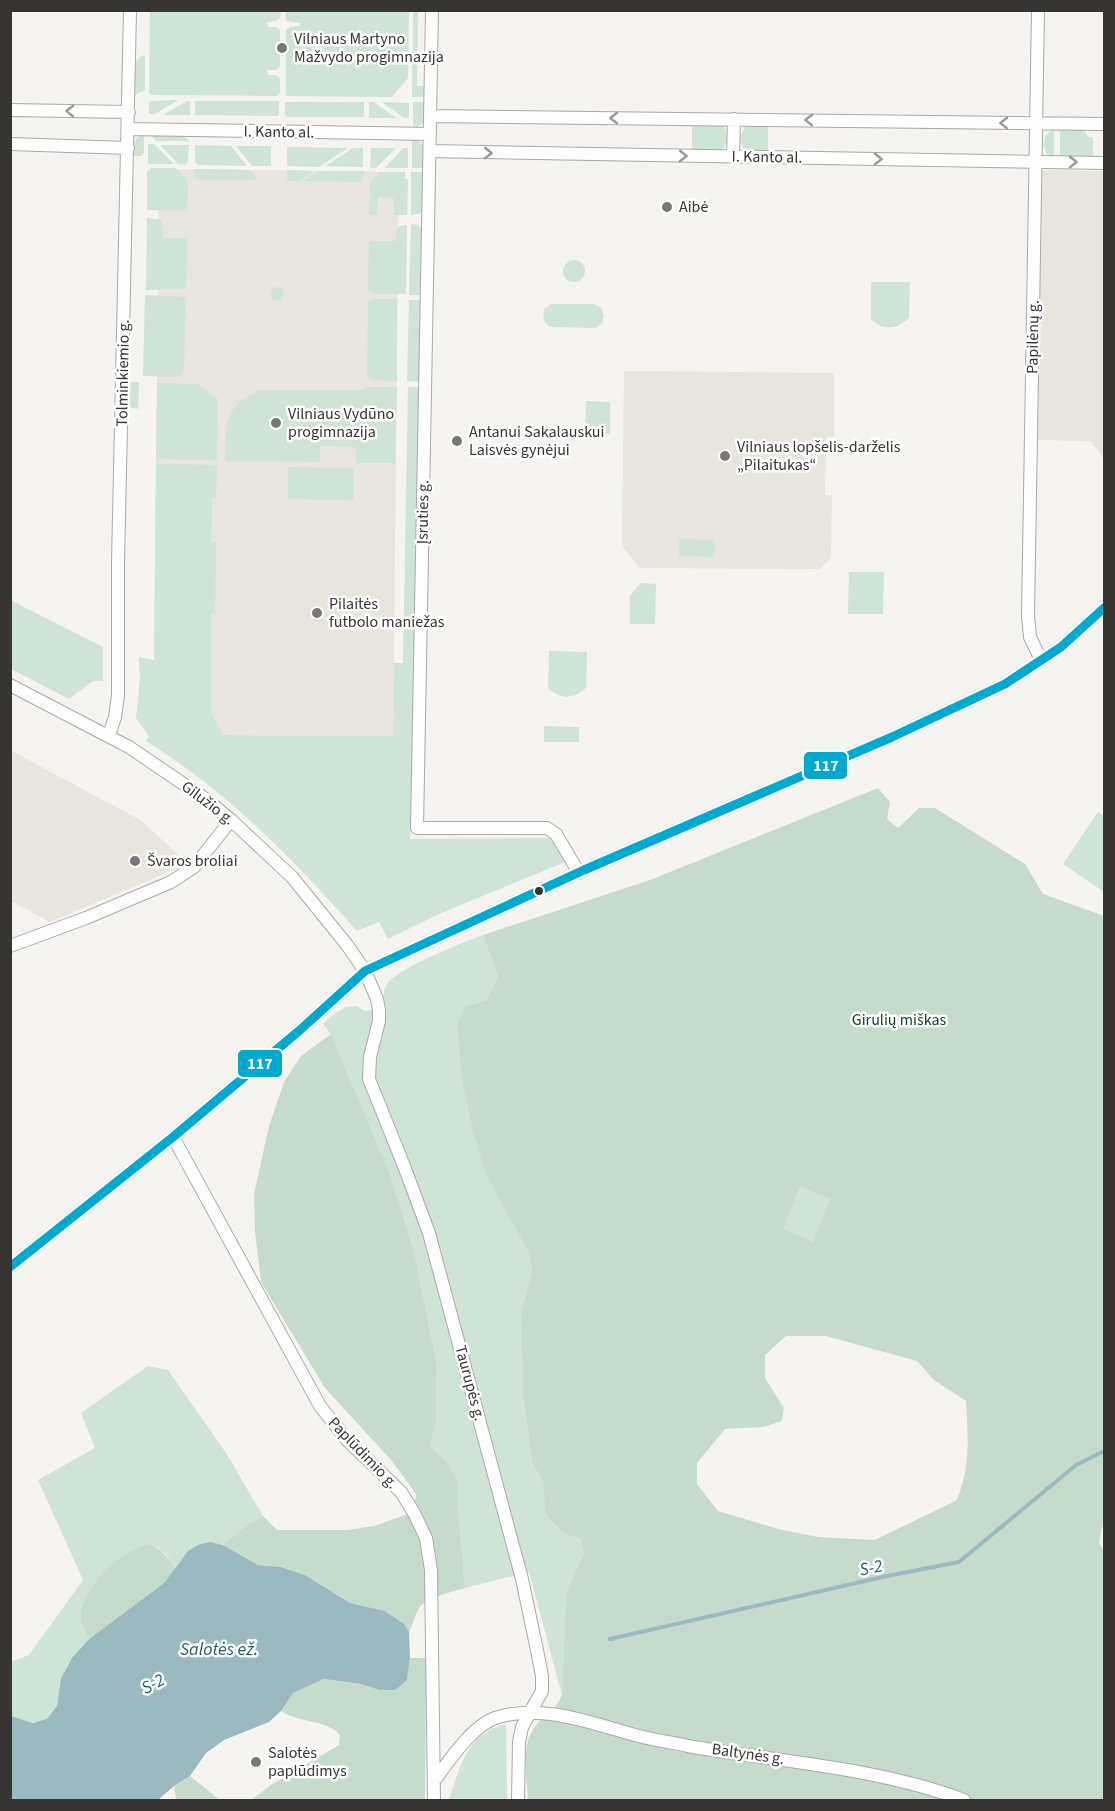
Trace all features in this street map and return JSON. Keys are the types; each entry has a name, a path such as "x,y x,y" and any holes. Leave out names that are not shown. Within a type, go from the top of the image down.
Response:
{"street":[{"name":"Tolminkiemio g.","path":"109,735 115,717 118,695 118,563 130,10"},
{"name":"Įsruties g.","path":"432,10 417,828 547,828 556,834 579,873"},
{"name":"Papilėnų g.","path":"1038,10 1028,623 1033,646 1041,660"},
{"path":"10,110 129,112"},
{"path":"430,116 1104,124"},
{"path":"733,157 734,119"},
{"name":"I. Kanto al.","path":"128,129 430,134"},
{"path":"10,144 128,148"},
{"name":"I. Kanto al.","path":"430,152 1104,163"},
{"path":"10,1267 173,1137 291,1038 365,971 579,873 892,737 1005,684 1061,647 1104,608"},
{"name":"Gilužio g.","path":"10,685 109,735 207,800 292,877 365,971"},
{"path":"10,946 86,918 171,882 194,867 231,820"},
{"name":"Taurupės g.","path":"365,971 377,999 379,1010 379,1022 368,1068 369,1079 429,1233 534,1631 542,1676 542,1691 522,1727 519,1742 518,1800"},
{"name":"Paplūdimio g.","path":"173,1137 320,1406 347,1440 400,1492 414,1513 426,1538 431,1570 434,1800"},
{"name":"Baltynės g.","path":"434,1781 463,1742 494,1718 531,1713 558,1714 638,1736 691,1746 832,1767 920,1786 964,1800"}],"shaded area":[{"name":"Vilniaus Vydūno progimnazija","path":"159,170 399,172 393,736 223,735 211,712 210,661 154,661"},
{"path":"1043,171 1104,171 1104,460 1091,441 1038,440 1041,175"},
{"name":"Vilniaus lopšelis-darželis „Pilaitukas“","path":"624,371 834,373 834,437 826,437 825,495 832,495 831,558 819,569 640,568 622,546"},
{"path":"10,750 142,821 188,864 50,922 11,901"}],"green space":[{"path":"150,11 281,11 280,18 267,22 268,27 276,27 280,30 280,66 277,70 267,70 268,75 276,75 280,79 280,93 277,96 151,95 149,92"},
{"path":"286,11 409,11 408,78 392,97 287,96 286,30 300,26 300,23 286,21"},
{"path":"413,11 418,11 417,86 424,86 424,97 412,97"},
{"path":"145,55 145,90 135,95 135,66 140,57"},
{"path":"178,100 155,114 149,114 151,101"},
{"path":"190,101 190,115 163,115"},
{"path":"195,101 279,101 279,114 277,116 195,115"},
{"path":"285,102 364,102 364,117 287,117"},
{"path":"369,102 374,102 396,118 369,118"},
{"path":"382,102 409,103 409,118 404,118"},
{"path":"413,102 426,102 423,122 413,127"},
{"path":"692,123 723,125 728,141 722,151 692,151"},
{"path":"768,124 768,153 745,152 739,139 746,125"},
{"path":"1054,129 1054,157 1047,154 1043,145 1046,135"},
{"path":"1060,129 1084,129 1087,136 1093,138 1093,159 1060,159"},
{"path":"144,135 144,153 141,156 133,156 136,139"},
{"path":"151,135 181,135 190,141 156,141"},
{"path":"412,140 418,140 424,146 423,168 412,168"},
{"path":"148,144 154,144 174,164 148,164"},
{"path":"160,145 189,145 188,162 185,165 178,164"},
{"path":"195,145 231,146 247,166 198,165 195,162"},
{"path":"236,146 271,146 271,166 252,166"},
{"path":"287,147 348,148 319,167 287,166"},
{"path":"353,148 363,148 363,167 325,166"},
{"path":"371,148 396,148 376,168 370,168"},
{"path":"403,148 408,148 408,168 385,168"},
{"path":"151,168 176,168 188,180 187,211 147,210 147,172"},
{"path":"195,169 250,170 258,180 197,180"},
{"path":"287,170 313,171 299,181 287,181"},
{"path":"319,171 364,171 364,177 360,182 304,181"},
{"path":"380,172 405,172 405,179 408,179 407,215 394,215 394,198 378,197 377,215 369,215 370,183"},
{"path":"411,172 423,172 423,209 419,214 411,215"},
{"path":"147,218 162,220 163,238 187,238 186,289 146,290"},
{"path":"411,224 418,225 422,231 421,295 409,295"},
{"path":"407,225 406,294 373,294 368,289 369,241 396,241 396,230 400,226"},
{"path":"574,260 582,263 585,271 582,279 574,282 566,279 563,271 566,263"},
{"path":"871,282 910,282 909,318 900,325 890,328 880,326 871,319"},
{"path":"274,287 280,287 284,294 280,301 274,301 270,297 270,291"},
{"path":"145,295 186,297 184,371 179,377 143,376"},
{"path":"372,299 397,299 397,381 371,380 367,376 368,302"},
{"path":"409,300 421,300 420,382 407,381"},
{"path":"551,304 594,304 601,308 604,316 602,324 595,328 550,327 545,321 544,309"},
{"path":"129,382 139,382 138,409 132,408 129,404"},
{"path":"157,383 197,384 218,399 217,460 156,459"},
{"path":"369,387 397,387 395,463 356,463 356,447 320,446 320,462 225,461 229,418 239,403 248,396 260,390 361,390"},
{"path":"408,387 420,387 410,839 552,838 565,862 439,914 388,939 379,922 357,931 309,878 232,804 146,741 149,736 136,718 140,679 139,657 154,660 156,464 217,465 216,498 212,498 211,541 216,542 215,613 211,614 211,712 223,735 393,736 394,663 403,663"},
{"path":"586,401 610,402 610,434 585,433"},
{"path":"288,467 354,468 354,500 288,499"},
{"path":"679,539 715,540 714,557 679,556"},
{"path":"849,572 884,572 883,614 848,614"},
{"path":"641,583 656,584 655,624 630,624 630,596"},
{"path":"10,600 103,647 103,681 93,681 69,699 11,669"},
{"path":"549,651 587,652 586,688 567,697 557,695 548,688"},
{"path":"544,726 579,727 579,742 544,742"},
{"name":"Girulių miškas","path":"878,788 890,802 887,819 898,828 919,808 935,808 1025,864 1043,894 1104,916 1104,1518 1099,1543 1104,1551 1104,1800 528,1800 526,1750 528,1740 538,1723 555,1707 562,1695 566,1593 584,1553 580,1539 564,1534 545,1514 543,1482 532,1462 523,1396 521,1311 532,1272 528,1251 485,1172 471,1124 461,1076 457,1024 467,1006 486,1001 498,977 483,935 650,880","holes":["800,1187 830,1199 813,1242 783,1229","786,1336 826,1336 917,1361 934,1380 966,1401 967,1463 957,1500 875,1540 818,1537 782,1530 718,1511 697,1484 697,1463 725,1429 763,1427 782,1421 784,1408 765,1378 765,1355"]},
{"path":"1098,812 1104,816 1104,892 1063,864"},
{"path":"483,935 498,977 486,1001 457,1024 461,1076 471,1124 528,1251 532,1272 521,1311 523,1396 532,1462 543,1482 545,1514 564,1534 580,1539 584,1553 566,1594 562,1695 529,1572 465,1588 458,1481 446,1460 430,1446 436,1423 437,1365 414,1251 390,1174 331,1034 323,1024 346,1007 356,1006 365,1011 385,1007 384,990 393,978 431,956"},
{"path":"331,1034 390,1174 414,1251 437,1365 436,1423 430,1446 446,1460 458,1481 465,1588 426,1601 418,1610 409,1632 404,1624 385,1611 350,1603 305,1575 281,1567 258,1565 223,1545 248,1524 263,1516 277,1530 348,1530 374,1526 414,1512 416,1494 392,1461 325,1388 261,1282 255,1232 254,1194 269,1126 284,1082 301,1056"},
{"path":"800,1187 831,1199 813,1242 782,1230"},
{"path":"148,1366 168,1370 228,1456 263,1516 248,1524 223,1545 200,1545 185,1555 175,1568 167,1555 157,1547 81,1625 89,1639 67,1666 60,1683 57,1704 49,1718 44,1721 31,1722 11,1716 11,1662 29,1655 83,1580 38,1480 95,1448 81,1413"},
{"path":"148,1545 161,1551 175,1568 164,1583 89,1639 81,1622 82,1610 93,1585 125,1555"},
{"path":"410,1658 426,1658 425,1800 251,1800 271,1785 339,1745 340,1735 334,1730 295,1718 281,1711 293,1693 324,1679 361,1684 379,1690 407,1680"},
{"path":"506,1724 507,1800 449,1800 462,1764 474,1743 493,1728"},
{"path":"190,1776 220,1800 176,1800 174,1786"}],"water":[{"name":"Salotės ež.","path":"210,1542 223,1545 258,1565 281,1567 305,1575 350,1603 385,1611 404,1624 409,1632 410,1658 407,1680 395,1690 379,1690 361,1684 324,1679 293,1693 281,1711 269,1722 224,1740 206,1753 190,1776 158,1800 11,1800 11,1716 33,1723 47,1719 57,1706 61,1678 72,1658 89,1639 164,1583 188,1551"}],"waterway":[{"name":"S-2","path":"610,1639 887,1576 959,1562 1076,1465 1104,1451"}],"transit line":[{"name":"117","path":"10,1267 173,1137 300,1030 365,971 584,870 892,737 1005,684 1061,647 1104,608"}],"place":[{"name":"Vilniaus Martyno Mažvydo progimnazija","path":"282,48"},
{"name":"Aibė","path":"667,207"},
{"name":"Vilniaus Vydūno progimnazija","path":"276,423"},
{"name":"Antanui Sakalauskui Laisvės gynėjui","path":"457,441"},
{"name":"Vilniaus lopšelis-darželis „Pilaitukas“","path":"725,456"},
{"name":"Pilaitės futbolo maniežas","path":"317,613"},
{"name":"Švaros broliai","path":"135,861"},
{"name":"Salotės paplūdimys","path":"256,1762"}]}
